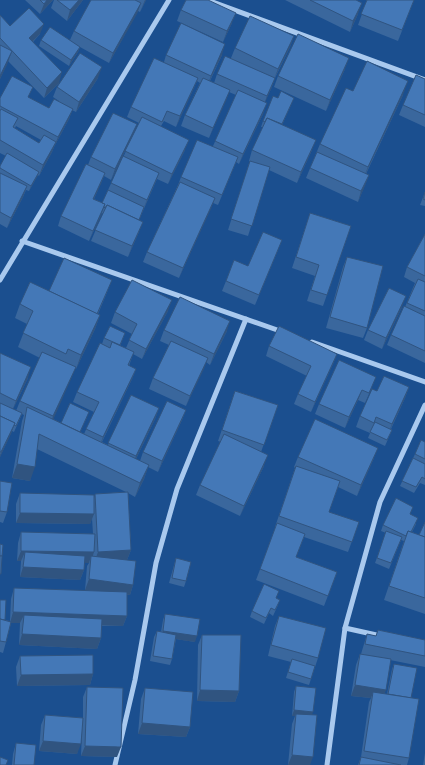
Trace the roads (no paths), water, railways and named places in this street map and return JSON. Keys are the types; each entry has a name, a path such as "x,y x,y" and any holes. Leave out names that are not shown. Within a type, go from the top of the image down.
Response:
{"street":[{"path":"0,280 169,0"},
{"path":"207,0 425,80"},
{"path":"22,241 293,336"},
{"path":"115,765 135,680 156,563 177,489 246,319"},
{"path":"303,339 425,382"},
{"path":"327,765 345,628 380,502 425,404"},
{"path":"345,628 390,638"}]}
